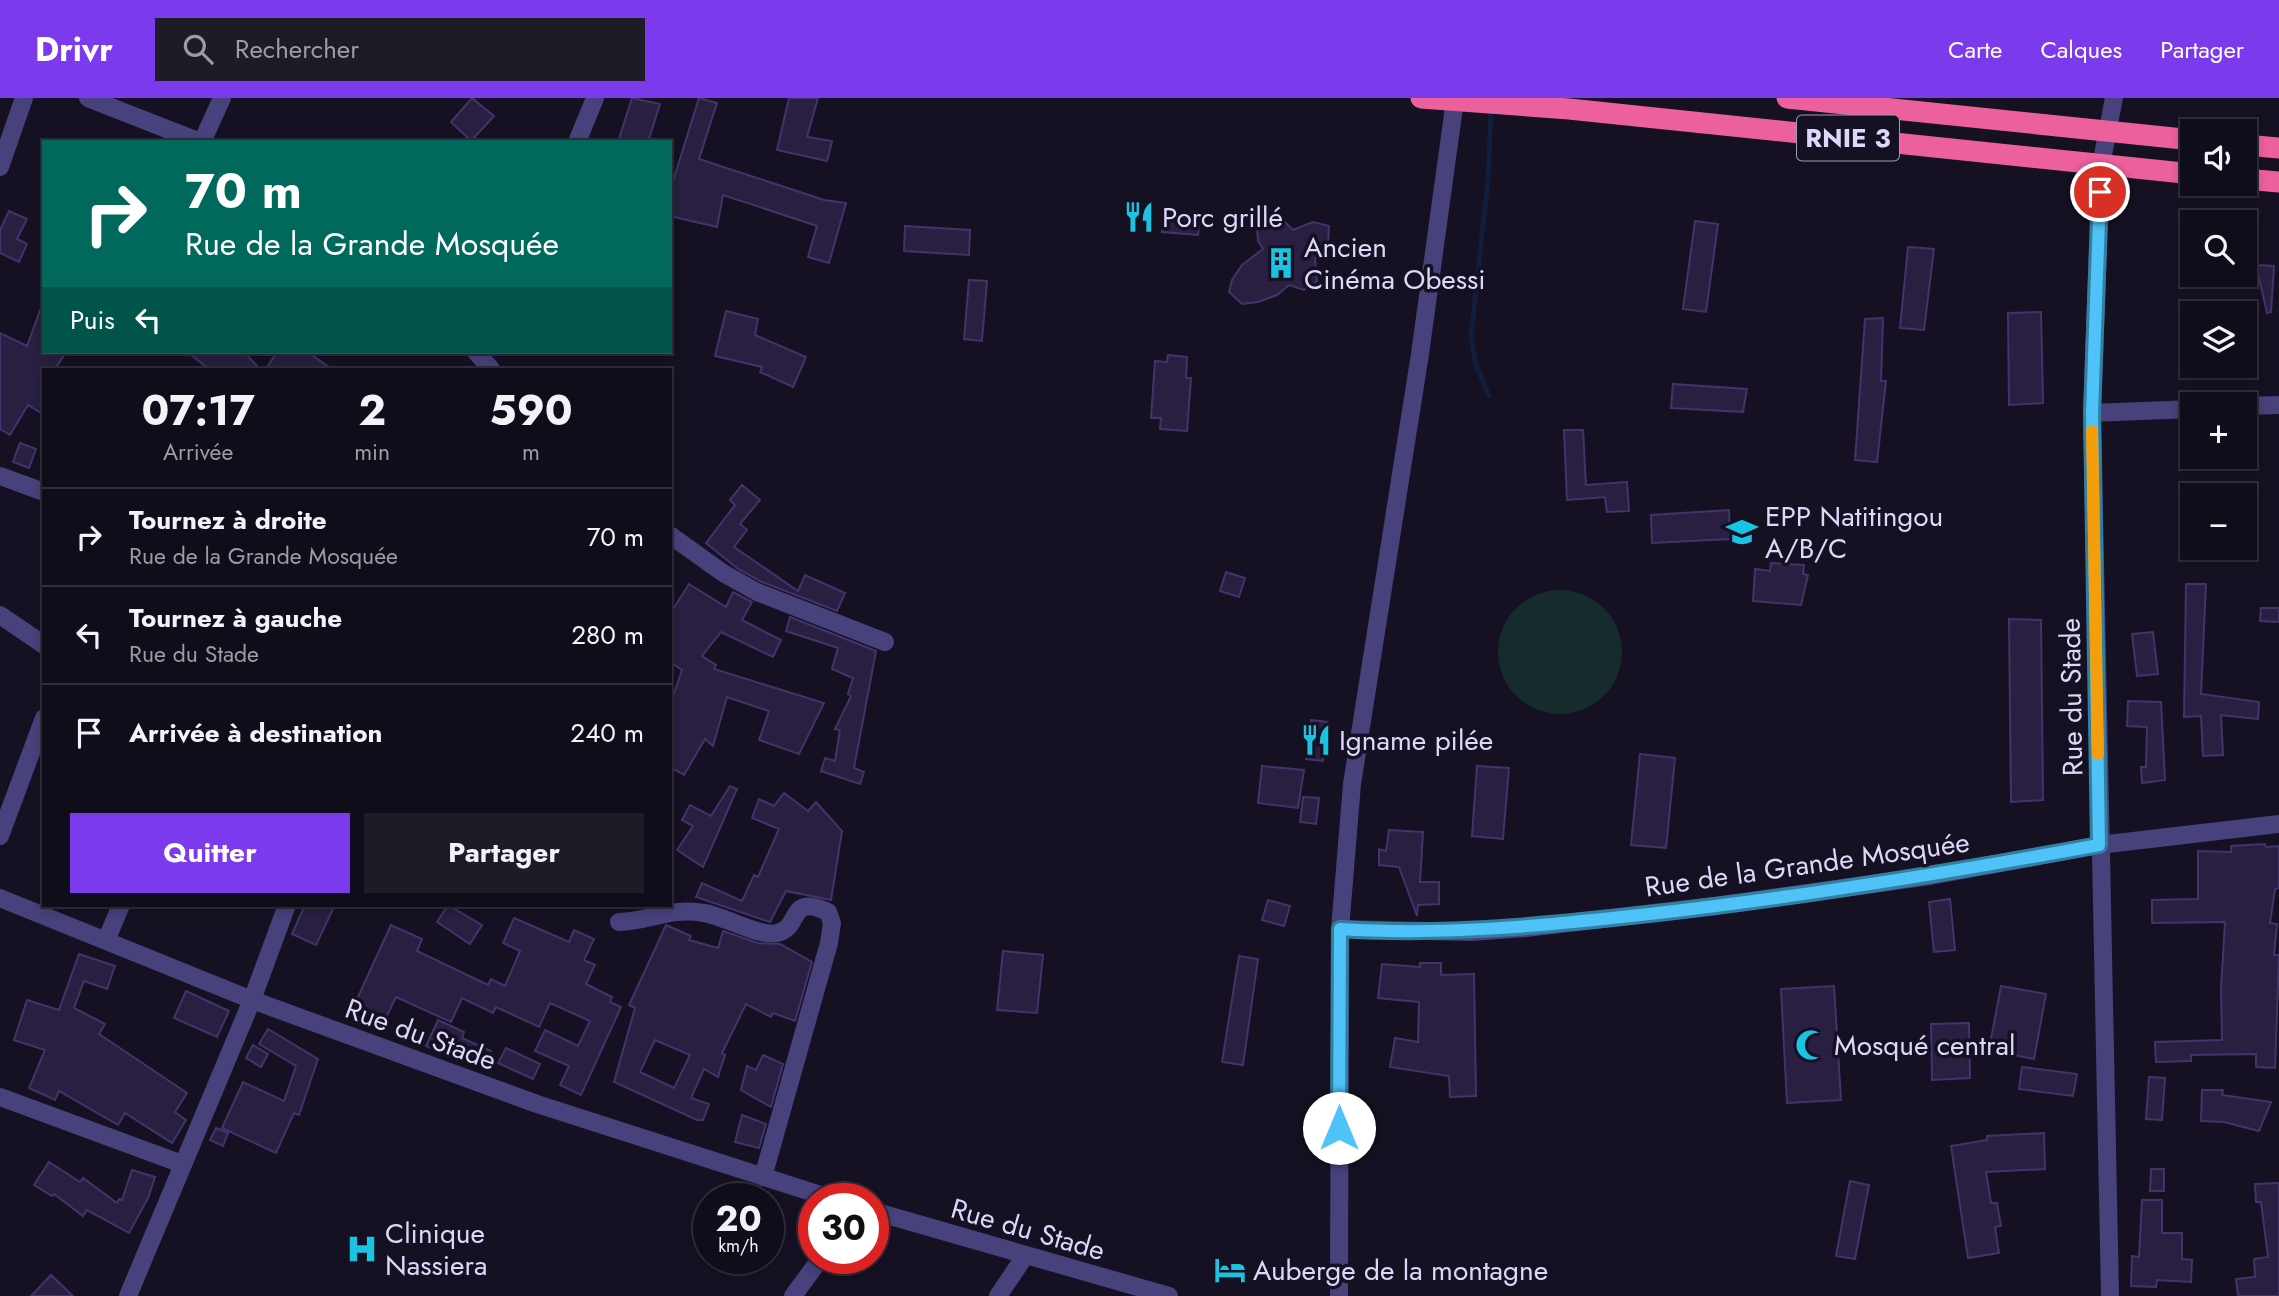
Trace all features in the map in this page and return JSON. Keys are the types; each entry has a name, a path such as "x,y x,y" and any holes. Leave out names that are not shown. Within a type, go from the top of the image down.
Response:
{"highway":[{"name":"RNIE 3","path":"1421,98 1503,106 1569,104 2180,173"},
{"name":"RNIE 3","path":"1787,98 2180,139"},
{"path":"2257,146 2279,148"},
{"path":"2257,180 2279,182"}],"street":[{"path":"0,167 24,98"},
{"path":"88,98 196,140"},
{"path":"202,140 222,98"},
{"path":"578,140 595,98"},
{"name":"Rue du Stade","path":"2110,1296 2092,413 2101,165 2115,98"},
{"path":"1339,1296 1340,929 1352,784 1420,354 1455,100"},
{"path":"2257,406 2279,405"},
{"path":"2092,413 2180,410"},
{"path":"0,476 42,491"},
{"path":"672,536 757,592 886,642"},
{"path":"0,615 42,644"},
{"path":"0,836 5,804 42,722"},
{"name":"Rue de la Grande Mosquée","path":"1340,929 1458,932 1526,928 1902,880 2099,845 2279,824"},
{"name":"Rue du Stade","path":"0,898 252,1000 537,1104 798,1188"},
{"path":"619,922 635,922 678,910 707,913 771,934 785,929 798,910 806,906 814,905 828,912 832,923 830,943 763,1177"},
{"path":"106,940 120,907"},
{"path":"128,1296 252,1000 286,907"},
{"path":"0,1097 182,1164"},
{"name":"Rue du Stade","path":"889,1216 1169,1296"},
{"path":"998,1296 1025,1256"},
{"path":"793,1296 809,1274"}],"green space":[{"path":"1560,590 1584,594 1604,608 1618,628 1622,652 1618,676 1604,696 1584,710 1560,714 1536,710 1516,696 1502,676 1498,652 1502,628 1516,608 1536,594"}],"building":[{"path":"472,98 494,116 472,140 451,122"},
{"path":"632,98 660,104 649,140 619,140"},
{"path":"699,98 717,103 699,159 824,200 846,203 829,263 808,257 817,226 723,195 717,227 672,216 672,185"},
{"path":"789,98 818,98 807,137 832,141 827,161 777,150"},
{"path":"9,211 27,219 17,239 27,244 19,262 0,253 0,230"},
{"path":"1164,213 1200,217 1198,235 1162,232"},
{"name":"Ancien Cinéma Obessi","path":"1270,217 1281,218 1293,230 1313,222 1329,226 1328,244 1315,259 1317,281 1304,290 1289,285 1277,295 1242,304 1229,292 1232,280 1242,265 1263,249 1258,241 1257,229"},
{"path":"1695,221 1718,224 1706,312 1683,309"},
{"path":"905,226 970,230 969,255 904,251"},
{"path":"1908,247 1934,249 1924,330 1900,328"},
{"path":"2257,265 2274,266 2271,312 2267,313"},
{"path":"969,280 987,281 982,341 964,339"},
{"path":"42,305 42,354 65,354 56,368 42,368 42,414 28,405 10,435 0,429 0,333 27,346"},
{"path":"726,311 758,319 755,335 806,357 793,387 760,372 762,367 715,356"},
{"path":"2041,312 2043,403 2009,405 2008,313"},
{"path":"1883,318 1881,381 1886,381 1877,462 1855,460 1865,319"},
{"path":"190,354 246,354 259,368 208,368"},
{"path":"276,354 310,354 331,368 267,368"},
{"path":"1168,355 1187,357 1186,378 1191,378 1187,431 1160,429 1161,418 1151,418 1155,361 1167,362"},
{"path":"1673,384 1747,389 1743,412 1671,408"},
{"path":"1564,430 1583,430 1586,485 1627,482 1629,511 1607,512 1605,497 1567,500"},
{"path":"20,443 36,449 29,468 13,462"},
{"path":"742,485 760,500 740,524 747,530 734,547 798,591 805,575 845,593 837,611 762,582 738,569 706,543 735,505 730,500"},
{"path":"1729,510 1730,539 1652,543 1651,515"},
{"path":"1771,563 1804,565 1803,574 1808,575 1801,605 1753,601 1755,569 1770,571"},
{"path":"1226,572 1245,578 1239,597 1220,591"},
{"path":"689,584 726,607 733,592 752,602 742,620 781,640 773,657 721,632 702,656 716,665 714,669 824,703 799,754 759,740 769,711 727,697 713,746 705,739 684,775 672,768 672,700 682,670 672,663 672,611"},
{"path":"2186,584 2206,584 2201,694 2259,702 2258,719 2221,715 2223,755 2203,756 2201,716 2184,717"},
{"path":"2261,608 2279,608 2279,622 2260,621"},
{"path":"790,617 876,651 854,768 864,772 860,784 821,771 825,758 835,761 840,730 835,729 851,696 848,694 853,678 832,669 838,648 786,631"},
{"path":"2009,619 2041,620 2043,800 2011,802"},
{"path":"2153,632 2158,674 2137,676 2132,634"},
{"path":"2128,701 2161,702 2165,780 2142,783 2141,767 2146,767 2147,727 2127,726"},
{"path":"1311,720 1328,722 1323,761 1306,759"},
{"path":"1640,754 1675,758 1666,848 1631,845"},
{"path":"1262,766 1304,770 1298,808 1258,803"},
{"path":"1477,766 1509,768 1503,839 1472,836"},
{"path":"730,786 737,789 703,867 677,850 693,826 682,820 690,805 711,816"},
{"path":"784,793 808,811 816,802 842,831 831,900 786,891 770,922 696,897 702,883 742,901 754,875 758,877 779,829 752,818 759,799 774,806"},
{"path":"1303,797 1319,798 1316,824 1300,822"},
{"path":"1389,830 1423,832 1420,882 1439,882 1439,904 1418,905 1417,916 1399,867 1379,865 1379,849 1386,851"},
{"path":"2265,844 2266,847 2279,846 2279,888 2275,889 2270,923 2277,924 2274,955 2279,955 2275,1068 2256,1067 2256,1054 2191,1055 2191,1061 2156,1062 2155,1042 2222,1040 2221,989 2225,922 2152,923 2152,900 2198,899 2198,851 2231,852 2231,846"},
{"path":"1950,899 1955,950 1934,952 1929,902"},
{"path":"1268,900 1290,906 1284,926 1262,920"},
{"path":"304,907 334,907 316,945 292,934"},
{"path":"447,907 451,907 482,925 470,944 437,922"},
{"path":"514,918 569,942 574,930 594,939 584,960 595,965 586,984 612,997 610,1002 621,1007 581,1095 560,1085 569,1066 535,1051 545,1030 578,1046 590,1021 550,1003 539,1027 496,1007 493,1013 462,998 451,1022 396,997 382,1026 351,1012 391,925 422,939 417,951 488,985 491,979 505,986 520,951 503,943"},
{"path":"666,925 691,936 689,940 718,948 723,931 758,943 780,944 812,962 795,1021 773,1013 771,1017 746,1004 722,1053 725,1055 718,1077 704,1069 691,1098 709,1104 703,1120 697,1120 614,1082 635,1008 629,1005","holes":["655,1040 690,1055 674,1088 640,1072"]},
{"path":"1003,951 1043,955 1037,1013 997,1010"},
{"path":"79,954 115,966 107,989 84,981 74,1008 105,1024 99,1034 187,1093 175,1112 186,1120 172,1143 125,1113 118,1125 59,1091 55,1100 29,1088 45,1050 14,1040 27,1000 59,1010"},
{"path":"1239,956 1258,959 1243,1065 1222,1062"},
{"path":"1420,963 1441,963 1441,975 1474,974 1476,1096 1450,1097 1449,1076 1390,1067 1395,1038 1418,1042 1419,1002 1378,998 1382,964 1420,967"},
{"name":"Mosqué central","path":"1834,986 1841,1100 1787,1103 1781,989"},
{"path":"2001,986 2046,994 2034,1059 1989,1050"},
{"path":"186,991 229,1011 217,1037 174,1018"},
{"path":"438,1020 464,1032 462,1038 491,1051 485,1065 455,1052 453,1058 426,1046"},
{"path":"1969,1023 1970,1078 1932,1080 1931,1024"},
{"path":"268,1029 318,1059 299,1115 294,1113 276,1153 222,1128 243,1082 284,1101 296,1066 259,1044"},
{"path":"253,1045 268,1054 261,1067 246,1058"},
{"path":"506,1048 540,1064 533,1079 498,1063"},
{"path":"763,1055 783,1064 771,1107 741,1090 747,1066 756,1070"},
{"path":"2022,1067 2077,1074 2073,1096 2019,1089"},
{"path":"2149,1077 2165,1078 2162,1120 2146,1119"},
{"path":"2202,1090 2223,1090 2222,1095 2271,1102 2259,1131 2224,1122 2201,1121"},
{"path":"742,1115 766,1124 759,1148 735,1142"},
{"path":"216,1128 228,1133 223,1146 210,1140"},
{"path":"2044,1133 2045,1169 1986,1172 1991,1203 1997,1203 2001,1226 1995,1227 1999,1253 1968,1258 1951,1146 1987,1140 1987,1136"},
{"path":"49,1162 80,1182 83,1178 117,1203 119,1199 122,1200 132,1170 155,1177 148,1198 129,1233 87,1210 83,1216 54,1194 52,1196 34,1185"},
{"path":"2151,1169 2164,1169 2164,1191 2150,1191"},
{"path":"1850,1181 1869,1185 1855,1259 1836,1256"},
{"path":"2279,1183 2279,1296 2238,1296 2236,1279 2255,1277 2254,1259 2268,1257 2261,1202 2256,1202 2255,1184"},
{"path":"2142,1200 2162,1200 2162,1233 2182,1233 2182,1259 2192,1260 2191,1282 2157,1280 2156,1287 2131,1286 2132,1256 2139,1257"},
{"path":"51,1275 73,1296 31,1296"}],"waterway":[{"path":"1489,396 1475,362 1471,336 1488,180 1491,109"}],"slow traffic":[{"path":"2092,431 2098,754"}],"place":[{"name":"Porc grillé","path":"1139,217"},
{"name":"Ancien Cinéma Obessi","path":"1281,263"},
{"name":"EPP Natitingou A/B/C","path":"1742,532"},
{"name":"Igname pilée","path":"1316,740"},
{"name":"Mosqué central","path":"1811,1045"},
{"name":"Clinique Nassiera","path":"362,1249"},
{"name":"Auberge de la montagne","path":"1230,1270"}],"route":[{"path":"1339,1128 1340,929 1471,932 1526,928 1722,905 1930,876 2099,845 2092,413 2100,192"}]}
